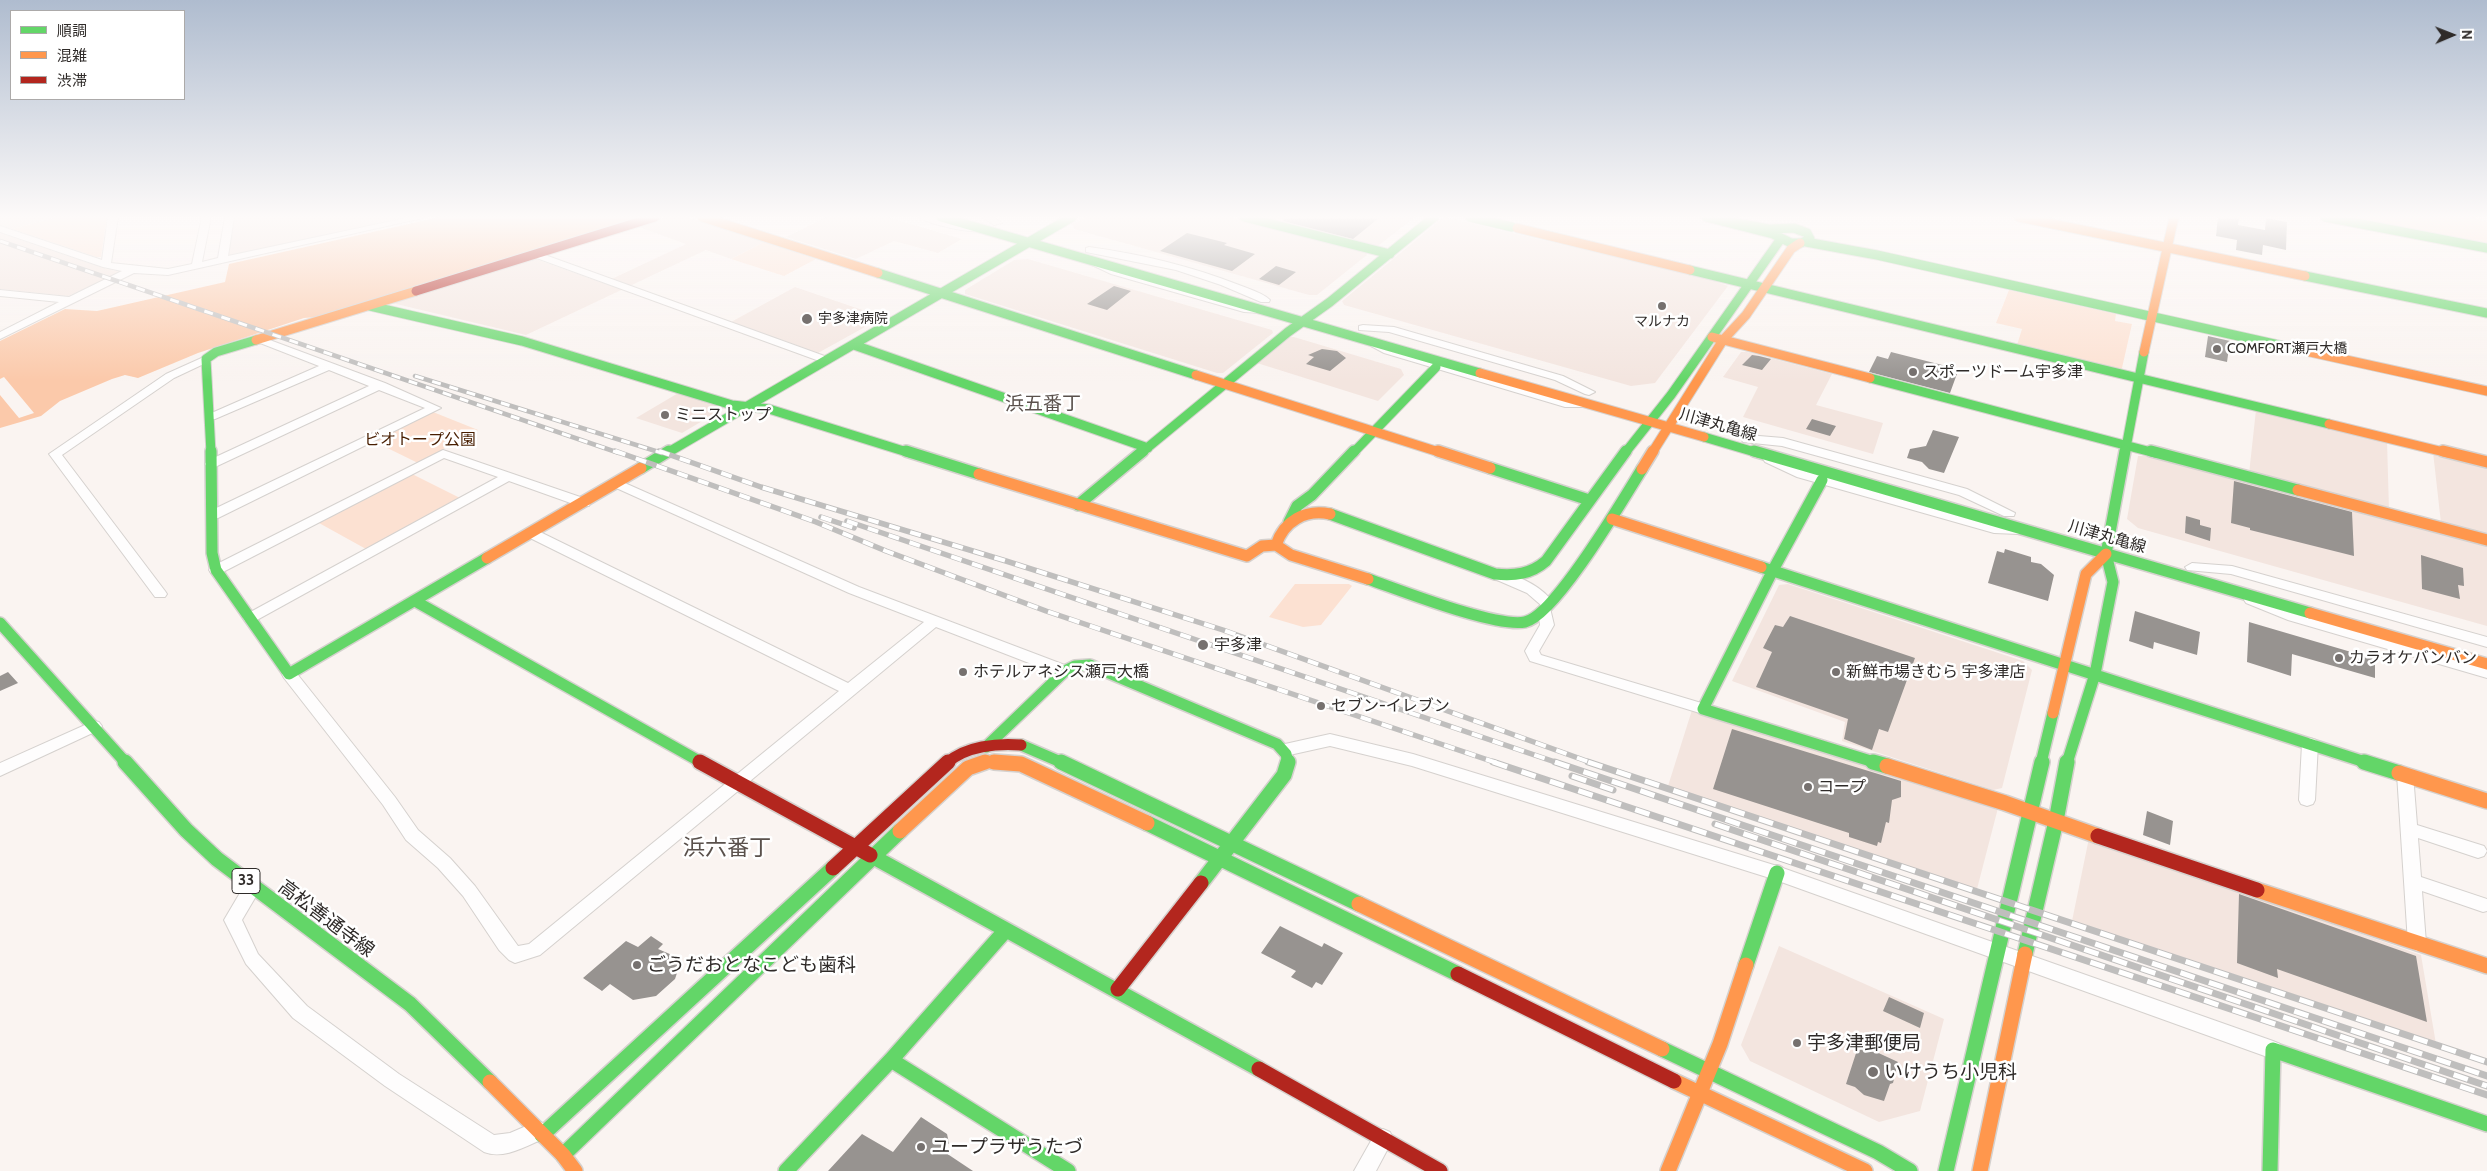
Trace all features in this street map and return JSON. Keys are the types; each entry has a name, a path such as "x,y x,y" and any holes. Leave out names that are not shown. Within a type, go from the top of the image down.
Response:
{"street":[{"path":"0,336 74,300 101,283 129,272"},
{"path":"160,594 55,454 170,376 206,359 216,352 477,272"},
{"path":"583,272 826,360"},
{"path":"873,272 1589,500"},
{"path":"289,674 618,484 977,272"},
{"name":"川津丸亀線","path":"1147,272 1265,305 1314,314 1364,333 1648,421 1672,423 1747,439"},
{"path":"1078,505 1226,383 1368,272"},
{"path":"1699,272 2487,462"},
{"path":"368,305 522,341 731,404 769,409 1247,556 1262,546 1276,545 1291,555 1496,620 1525,624 1546,607 1576,571 1612,518 1672,423 1718,338 1757,272"},
{"path":"1495,574 1521,576 1532,574 1540,568 1648,421 1718,338 1746,315 1775,272"},
{"path":"1952,272 2487,391"},
{"path":"1980,1171 2024,960 2056,821 2069,750 2095,674 2113,582 2107,548 2152,316 2163,272"},
{"path":"2286,272 2487,312"},
{"path":"0,293 74,300"},
{"path":"0,304 20,294"},
{"name":"川津丸亀線","path":"1265,305 1304,321 1364,333 1590,392 1656,412 1672,423 1756,453 2025,531 2192,567 2487,650"},
{"path":"1364,333 1388,351 1436,367 1568,405 1590,404"},
{"path":"1718,338 2487,540"},
{"path":"213,515 435,408 381,385 328,367 259,339"},
{"path":"854,345 1148,448"},
{"path":"206,359 211,418 212,553 216,570 289,674 389,801 412,834 444,863 469,891 505,945 515,955 534,950 933,622"},
{"path":"211,418 328,367"},
{"path":"1289,522 1291,512 1304,499 1312,495 1436,367"},
{"path":"211,464 381,385"},
{"path":"1747,439 1783,442 1963,492 2009,513"},
{"path":"1756,453 1801,474 1994,529 2025,531"},
{"path":"216,570 443,454 584,503"},
{"path":"250,618 507,476"},
{"path":"1703,709 1773,570 1822,480"},
{"path":"618,484 854,590 933,622 1011,649 1065,671"},
{"path":"1312,495 1323,512"},
{"path":"1276,545 1277,536 1289,522 1298,517 1323,512 1495,574 1537,592 1544,597 1547,625 1532,651 1535,658 2030,812 2487,966"},
{"name":"川津丸亀線","path":"2009,513 2216,586 2487,664"},
{"path":"1612,518 2487,801"},
{"path":"531,533 849,690"},
{"path":"1946,1171 2086,574 2107,548"},
{"path":"2192,567 2232,570 2487,642"},
{"path":"2216,586 2293,617 2487,673"},
{"path":"415,601 738,783 856,846 1004,932 1118,989 1440,1171"},
{"name":"高松善通寺線","path":"0,623 186,830 217,859 410,1004 563,1155 575,1171"},
{"path":"984,760 987,744 1065,671 1072,666 1094,665 1276,744 1285,750 1289,756 1287,770 1118,989"},
{"path":"0,770 94,726"},
{"path":"1285,750 1330,740 1341,741 1413,760 1776,874 1998,950 2273,1050 2487,1124"},
{"path":"253,886 233,920 252,959 300,1012 392,1080 490,1145 511,1143 540,1133 592,1092 950,760 977,746 1009,743 1030,747 1231,842 1878,1152 1910,1171"},
{"path":"2307,800 2310,744"},
{"path":"563,1155 842,885 968,768 984,760 1021,764 1221,857 1699,1094 1865,1171"},
{"path":"2405,774 2418,943"},
{"path":"2409,829 2478,851"},
{"path":"1668,1171 1707,1071 1720,1044 1776,874"},
{"path":"2413,881 2483,905"},
{"path":"786,1171 891,1060 1004,932"},
{"path":"2270,1171 2273,1050"},
{"path":"891,1060 1068,1171"},
{"path":"1365,1171 1383,1139"}],"shaded area":[{"path":"0,272 122,272 68,296 0,289"},
{"path":"227,272 464,272 317,317 304,318 198,353 138,378 125,375 112,379 60,401 41,416 0,428 0,395 19,418 34,413 4,377 0,379 0,341 65,309 97,311 225,282"},
{"path":"489,272 571,272 603,283 627,272 660,272 526,335 392,303"},
{"path":"995,272 1071,272 1272,330 1273,333 1223,373 1217,373 965,294 965,290"},
{"path":"1226,272 1346,272 1317,295 1309,295"},
{"path":"1378,272 1679,272 1706,278 1728,286 1655,383 1631,386 1344,305 1342,301"},
{"name":"宇多津病院","path":"795,287 883,317 818,353 731,322"},
{"path":"1288,337 1294,337 1401,369 1404,375 1378,401 1257,363"},
{"path":"1741,352 1832,374 1816,405 1883,423 1873,454 1743,417 1758,387 1723,377"},
{"path":"680,392 726,407 682,433 636,418"},
{"path":"2256,410 2387,441 2389,510 2249,474"},
{"path":"2433,452 2487,465 2487,535 2441,523"},
{"path":"2138,456 2146,456 2487,544 2487,626 2138,528 2127,519"},
{"path":"1788,584 2023,661 2032,670 2002,788 1993,790 1842,741 1845,722 1732,681 1779,585"},
{"path":"1692,710 1998,808 1977,889 1668,786"},
{"path":"2089,838 2421,955 2436,1044 2072,921"},
{"path":"1779,946 1944,1019 1920,1111 1879,1122 1750,1061 1741,1045"}],"green space":[{"path":"770,272 792,272 784,276"},
{"path":"2009,290 2116,314 2115,321 2132,324 2122,368 2116,369 2017,345 2022,329 1996,323"},
{"name":"ビオトープ公園","path":"433,412 478,430 418,463 373,441"},
{"path":"412,474 460,498 366,549 319,523"},
{"path":"1295,584 1349,584 1352,586 1321,625 1303,627 1269,617"}],"building":[{"path":"1269,272 1296,272 1279,285 1259,279"},
{"path":"1114,286 1131,291 1107,310 1087,304"},
{"name":"COMFORT瀬戸大橋","path":"2208,336 2230,341 2227,362 2205,357"},
{"path":"1322,349 1337,351 1346,358 1330,371 1306,364 1314,357 1308,355"},
{"name":"スポーツドーム宇多津","path":"1891,352 1954,368 1953,370 1958,371 1950,393 1869,372 1877,356 1888,359"},
{"path":"1752,355 1771,359 1762,370 1742,365"},
{"path":"1812,419 1836,426 1830,436 1806,429"},
{"path":"1933,430 1959,437 1944,473 1929,469 1922,462 1907,458 1910,449 1926,446"},
{"path":"2234,481 2352,512 2354,556 2250,530 2250,528 2231,523"},
{"path":"2186,516 2200,520 2200,525 2211,528 2210,541 2185,533"},
{"path":"2005,549 2031,557 2031,562 2041,564 2054,575 2048,601 1988,583 1997,551 2004,553"},
{"path":"2421,555 2463,568 2464,586 2458,585 2460,599 2422,589"},
{"path":"2135,611 2200,632 2197,655 2154,642 2153,649 2129,641"},
{"name":"新鮮市場きむら 宇多津店","path":"1790,616 1915,658 1888,732 1879,729 1872,750 1844,739 1848,719 1756,687 1772,652 1763,648 1775,625 1783,627"},
{"path":"2249,622 2375,659 2375,678 2292,654 2291,676 2247,662"},
{"path":"8,672 18,683 0,691 0,676"},
{"name":"コープ","path":"1732,729 1901,781 1901,797 1892,800 1889,823 1886,822 1881,843 1878,842 1877,846 1849,837 1849,833 1713,789"},
{"path":"2147,811 2173,821 2170,845 2143,835"},
{"path":"2239,894 2416,956 2427,1022 2277,969 2278,978 2237,963"},
{"path":"1280,926 1322,947 1324,943 1343,953 1322,985 1316,982 1312,988 1291,977 1296,971 1261,953"},
{"name":"ごうだおとなこども歯科","path":"651,936 663,944 658,949 678,960 678,970 675,979 656,996 633,1000 610,984 602,991 583,978 626,941 638,947"},
{"path":"1889,997 1924,1013 1920,1028 1883,1011"},
{"name":"いけうち小児科","path":"1859,1044 1898,1062 1893,1083 1890,1084 1884,1101 1864,1095 1855,1087 1846,1084"},
{"name":"ユープラザうたづ","path":"921,1117 947,1134 949,1143 943,1151 973,1171 828,1171 862,1134 893,1152"}],"railway":[{"path":"89,272 619,453"},
{"path":"415,376 662,453"},
{"path":"615,451 816,522 886,551 1046,611 1497,763"},
{"path":"659,451 761,487 1006,561 1223,630 1592,763"},
{"path":"821,517 854,528"},
{"path":"847,521 1558,763"},
{"path":"1493,762 2487,1095"},
{"path":"1555,762 2487,1076"},
{"path":"1588,762 2487,1062"},
{"path":"1572,776 1613,790"},
{"path":"1715,824 2487,1086"}],"traffic: fast":[{"path":"641,468 978,272"},
{"path":"1130,272 1480,373"},
{"path":"1078,505 1288,332 1330,302 1367,272"},
{"path":"1697,272 2329,424"},
{"path":"1330,514 1495,574 1516,575 1535,570 1546,561 1634,440 1671,395 1758,272"},
{"path":"1951,272 2301,350"},
{"path":"878,273 1196,375"},
{"path":"2305,276 2487,313"},
{"path":"370,306 522,341 732,405 769,409 979,474"},
{"path":"256,340 216,352 206,359 211,417 212,553 216,570 289,674 487,558"},
{"path":"854,345 1148,448"},
{"path":"2025,954 2056,821 2069,750 2095,674 2113,582 2106,554 2144,352"},
{"path":"1289,522 1297,506 1312,495 1436,367"},
{"path":"1870,378 2298,490"},
{"path":"1704,437 2310,613"},
{"path":"1490,468 1589,500"},
{"path":"1368,579 1425,599 1494,619 1526,622 1537,615 1569,579 1642,469"},
{"path":"1822,480 1773,570 1703,709 1887,766"},
{"path":"1761,567 2399,773"},
{"path":"415,601 699,761"},
{"path":"0,623 186,830 217,859 410,1004 490,1082"},
{"path":"986,747 1065,671 1075,666 1086,665 1094,665 1277,744 1288,758 1288,766 1284,775 1201,883"},
{"path":"1946,1171 2053,713"},
{"path":"1021,745 1030,747 1359,904"},
{"path":"1147,823 1458,974"},
{"path":"563,1155 900,831"},
{"path":"870,855 1259,1069"},
{"path":"542,1135 833,868"},
{"path":"1746,965 1777,873"},
{"path":"786,1171 891,1060 1005,931"},
{"path":"1662,1049 1878,1152 1910,1171"},
{"path":"2270,1171 2273,1050 2487,1124"},
{"path":"891,1060 1068,1171"}],"traffic: slow":[{"path":"874,272 878,273"},
{"path":"1642,469 1684,399 1723,340 1746,315 1776,272"},
{"path":"2144,352 2162,272"},
{"path":"2284,272 2305,276"},
{"path":"256,340 416,291"},
{"path":"1712,337 1870,378"},
{"path":"2301,350 2487,391"},
{"path":"1480,373 1704,437"},
{"path":"1196,375 1490,468"},
{"path":"2329,424 2487,462"},
{"path":"487,558 641,468"},
{"path":"979,474 1247,556 1262,546 1276,545"},
{"path":"2298,490 2487,540"},
{"path":"1330,514 1322,512 1313,513 1296,518 1283,529 1276,545 1291,555 1368,579"},
{"path":"1612,519 1761,567"},
{"path":"2053,713 2086,574 2106,554"},
{"path":"2310,613 2487,664"},
{"path":"900,831 968,768 987,761 1021,764 1147,823"},
{"path":"1887,766 2005,803 2098,836"},
{"path":"2399,773 2487,801"},
{"path":"2257,890 2487,966"},
{"path":"1359,904 1662,1049"},
{"path":"1980,1171 2025,954"},
{"path":"1668,1171 1720,1044 1746,965"},
{"path":"1674,1081 1865,1171"},
{"path":"490,1082 563,1155 575,1171"}],"traffic: jam":[{"path":"416,291 479,272"},
{"path":"833,868 950,760 967,752 993,745 1021,745"},
{"path":"699,761 870,855"},
{"path":"2098,836 2257,890"},
{"path":"1118,989 1201,883"},
{"path":"1458,974 1674,1081"},
{"path":"1259,1069 1440,1171"}],"place":[{"name":"マルナカ","path":"1662,306"},
{"name":"宇多津病院","path":"807,319"},
{"name":"COMFORT瀬戸大橋","path":"2217,349"},
{"name":"スポーツドーム宇多津","path":"1913,372"},
{"name":"ミニストップ","path":"665,415"},
{"name":"宇多津","path":"1203,645"},
{"name":"カラオケバンバン","path":"2339,658"},
{"name":"ホテルアネシス瀬戸大橋","path":"963,672"},
{"name":"新鮮市場きむら 宇多津店","path":"1836,672"},
{"name":"セブン-イレブン","path":"1321,706"},
{"name":"コープ","path":"1808,787"},
{"name":"ごうだおとなこども歯科","path":"637,965"},
{"name":"宇多津郵便局","path":"1797,1043"},
{"name":"いけうち小児科","path":"1873,1072"},
{"name":"ユープラザうたづ","path":"921,1147"}],"district":[{"name":"浜五番丁","path":"1043,404"},
{"name":"浜六番丁","path":"727,849"}]}
